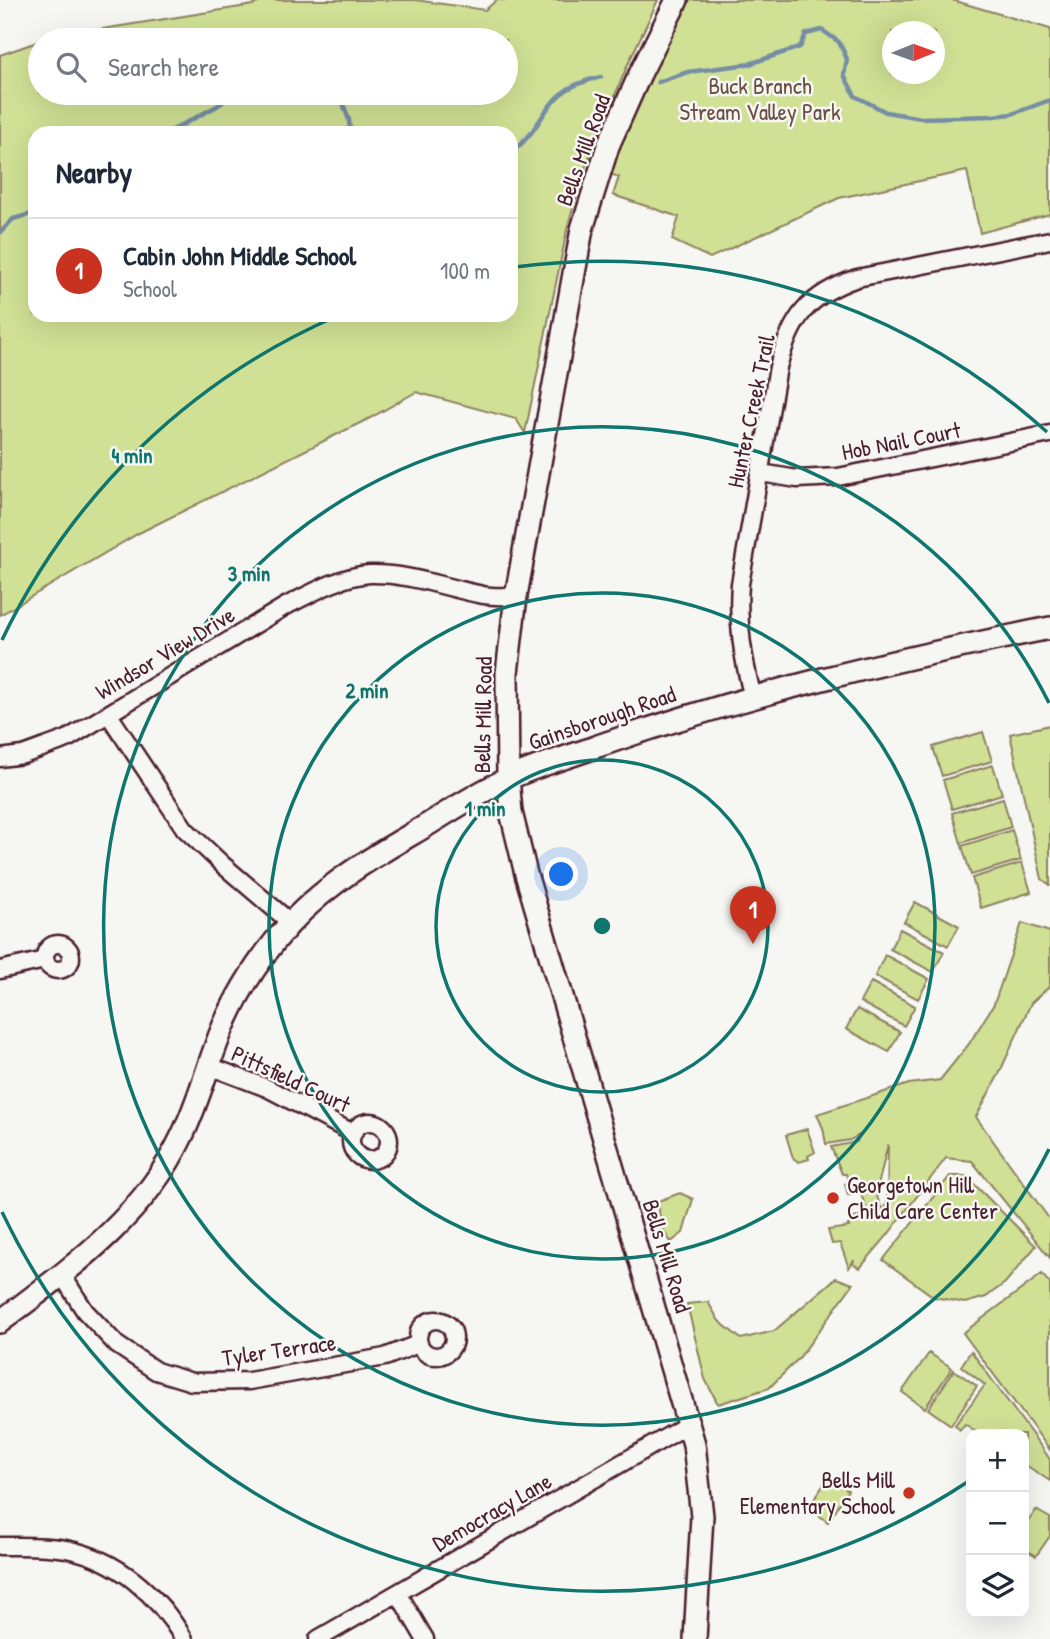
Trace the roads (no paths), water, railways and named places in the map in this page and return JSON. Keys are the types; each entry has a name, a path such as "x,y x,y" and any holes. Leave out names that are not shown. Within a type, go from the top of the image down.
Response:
{"street":[{"name":"Bells Mill Road","path":"677,0 608,146 582,229 516,596 507,673 508,778 511,811 526,874 689,1424 702,1516 695,1639"},
{"name":"Hunter Creek Trail","path":"753,698 743,658 738,615 740,584 779,367 786,339 797,318 823,294 857,278 1050,240"},
{"name":"Hob Nail Court","path":"761,472 797,479 838,477 1050,434"},
{"name":"Windsor View Drive","path":"0,758 23,755 67,739 284,607 316,590 343,580 368,574 397,575 486,596 516,596"},
{"name":"Gainsborough Road","path":"0,1322 62,1275 130,1214 152,1186 181,1139 222,1030 255,969 291,923 316,898 373,857 508,778 638,732 884,662 1050,628"},
{"path":"109,715 185,829 291,923"},
{"path":"0,970 46,960"},
{"name":"Pittsfield Court","path":"209,1066 267,1088 353,1133"},
{"name":"Tyler Terrace","path":"62,1275 85,1311 117,1345 156,1371 192,1382 263,1379 385,1357 418,1344"},
{"name":"Democracy Lane","path":"318,1639 689,1424"},
{"path":"0,1546 66,1549 101,1561 152,1594 169,1613 184,1639"},
{"path":"398,1593 425,1639"}],"waterway":[{"path":"658,82 688,72 749,64 800,47 806,34 822,30 839,42 847,59 844,75 855,96 886,112 921,118 993,116 1012,114 1050,100"},
{"path":"518,147 566,90 601,77"},
{"path":"180,126 218,105"},
{"path":"343,105 349,126"},
{"path":"0,233 13,219 28,215"}],"place":[{"name":"Cabin John Middle School","path":"753,944"},
{"name":"Georgetown Hill Child Care Center","path":"833,1198"},
{"name":"Bells Mill Elementary School","path":"909,1493"}],"park label":[{"name":"Buck Branch Stream Valley Park","path":"760,99"}]}
